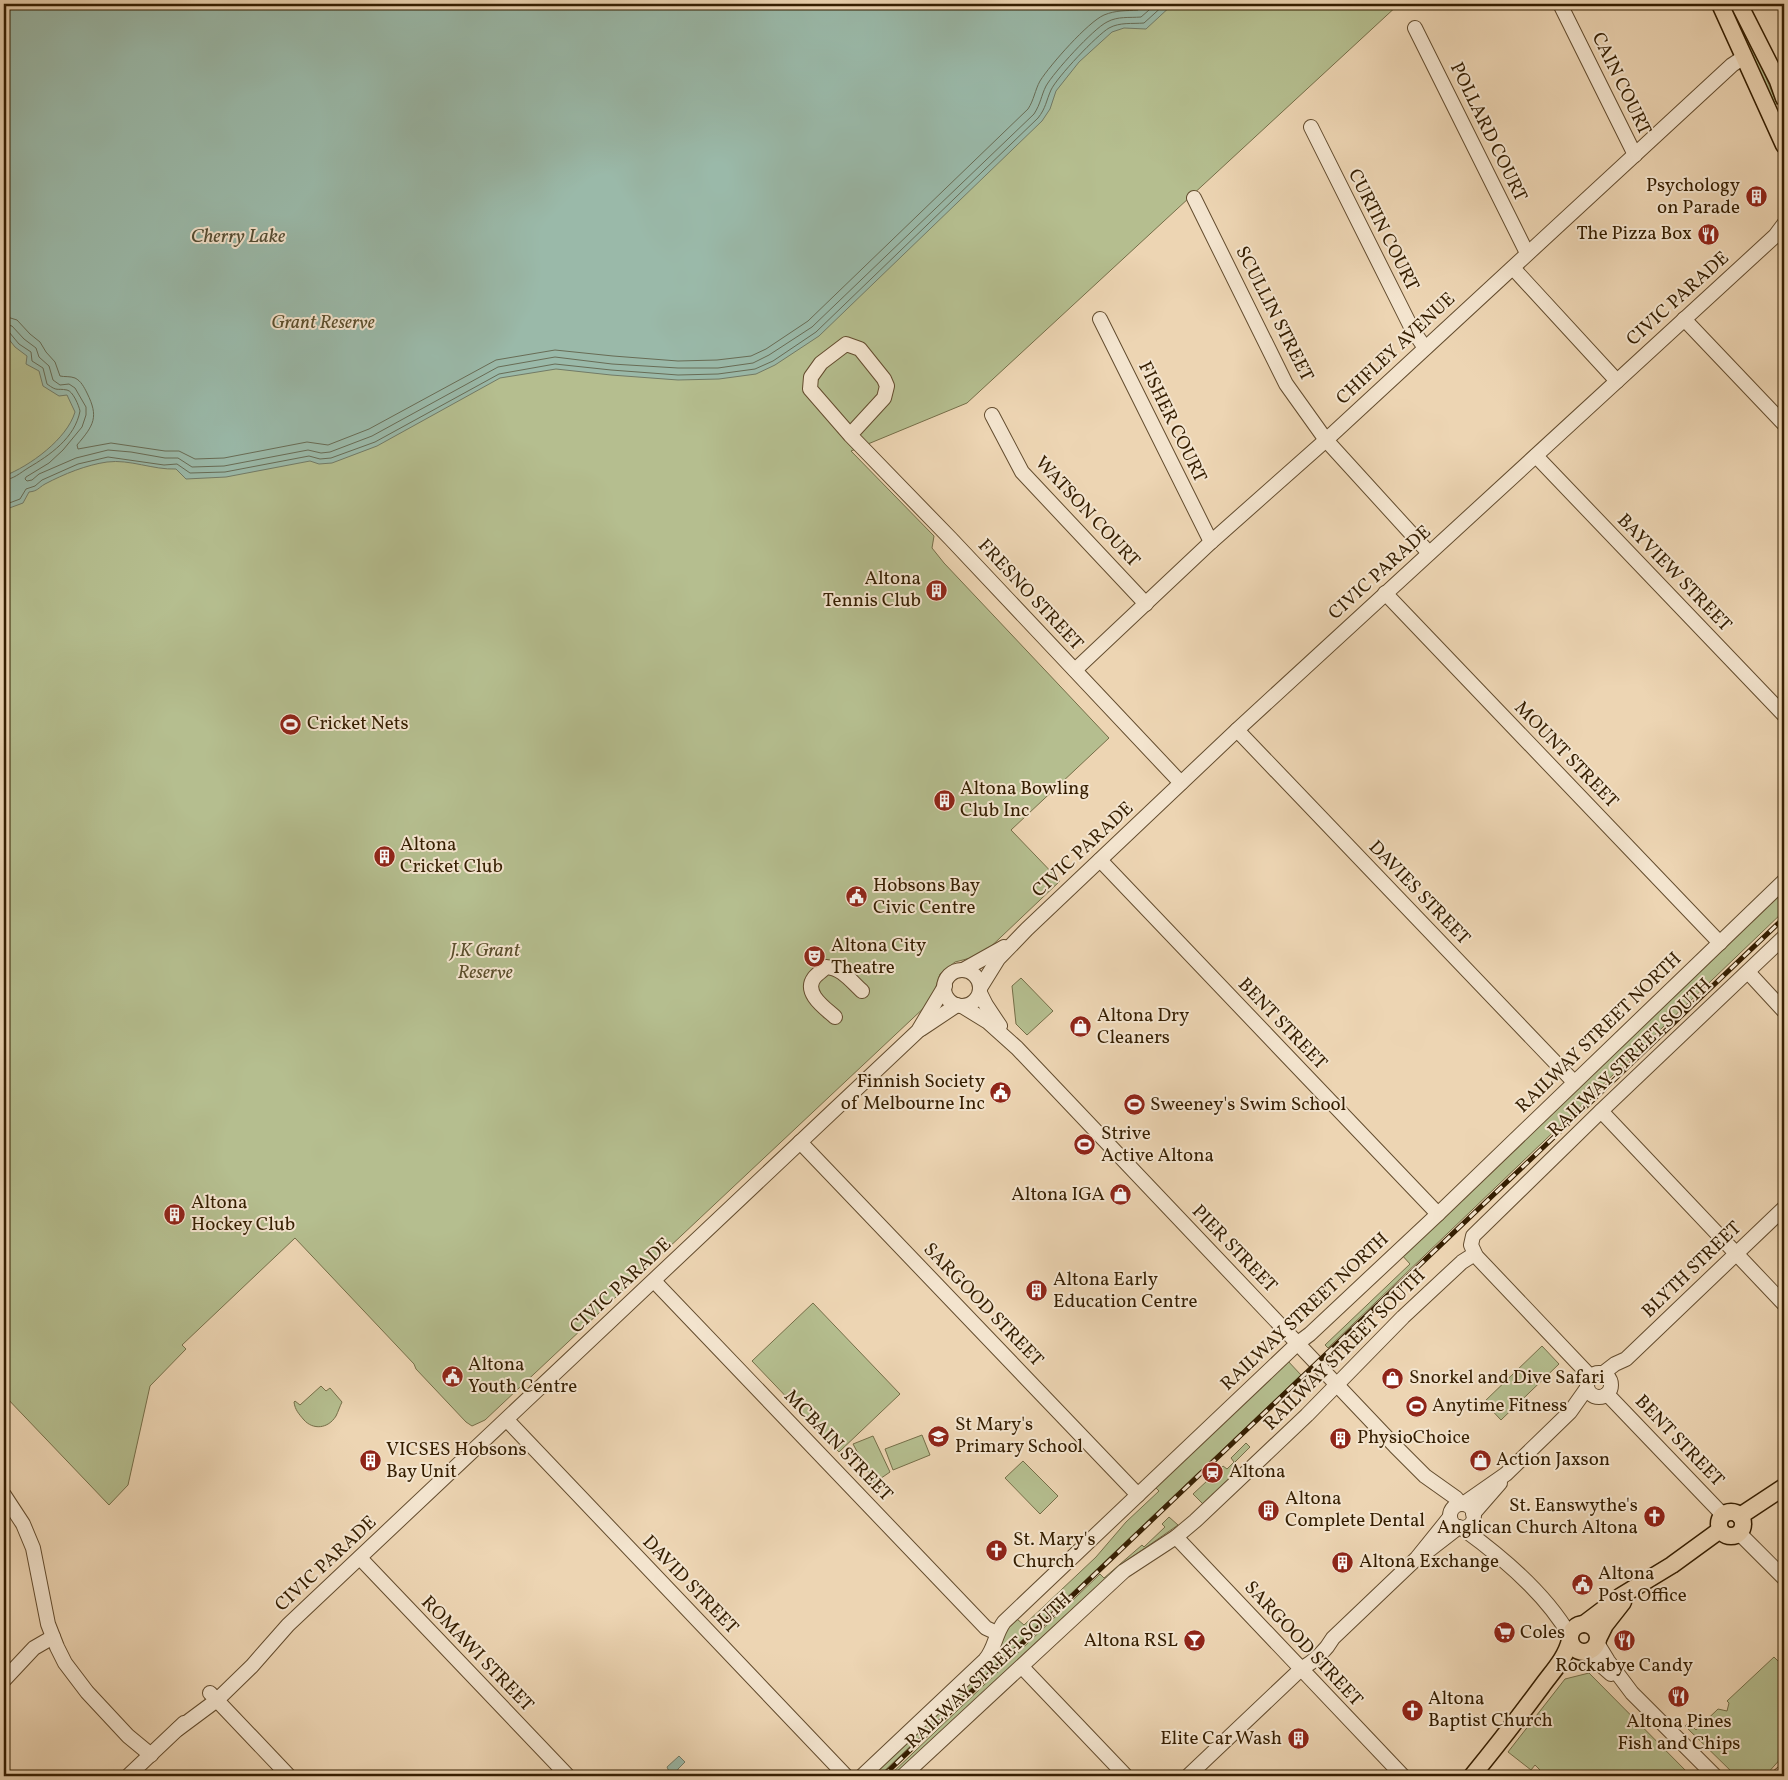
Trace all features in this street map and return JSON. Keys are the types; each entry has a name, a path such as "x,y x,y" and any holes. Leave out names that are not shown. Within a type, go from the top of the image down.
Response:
{"main road":[{"path":"1720,4 1784,145"},
{"path":"1738,4 1778,81 1784,98"},
{"path":"1740,1516 1784,1487"},
{"path":"1472,1776 1563,1658 1573,1629 1583,1624 1621,1596 1672,1565 1721,1522 1734,1512 1740,1516 1743,1523 1739,1533 1729,1536 1721,1522"},
{"path":"1524,1710 1568,1664 1591,1647 1614,1613 1638,1586"},
{"path":"1583,1624 1594,1628 1591,1647"},
{"path":"1570,1638 1574,1648 1591,1647"}],"street":[{"name":"CAIN COURT","path":"1560,4 1635,155"},
{"name":"POLLARD COURT","path":"1415,28 1527,253"},
{"name":"CHIFLEY AVENUE","path":"1075,670 1211,542 1326,440 1732,65 1744,57"},
{"name":"CURTIN COURT","path":"1311,127 1412,329 1425,348"},
{"name":"SCULLIN STREET","path":"1194,198 1286,384 1326,440 1429,553"},
{"name":"CIVIC PARADE","path":"980,991 991,968 1013,942 1385,593 1684,319 1780,234 1784,224"},
{"path":"1513,268 1616,381"},
{"name":"FISHER COURT","path":"1100,319 1211,542"},
{"path":"1684,319 1784,424"},
{"name":"FRESNO STREET","path":"850,435 884,398 887,386 884,379 860,350 846,344 821,363 811,377 810,389 850,435 1181,783"},
{"name":"WATSON COURT","path":"992,415 1022,472 1146,604"},
{"name":"BAYVIEW STREET","path":"1536,456 1784,715"},
{"name":"MOUNT STREET","path":"1385,593 1720,943"},
{"name":"DAVIES STREET","path":"1237,730 1574,1082"},
{"name":"BENT STREET","path":"1100,860 1438,1214"},
{"name":"RAILWAY STREET NORTH","path":"862,1776 985,1660 1004,1622 1298,1343 1310,1334 1438,1214 1784,881"},
{"name":"RAILWAY STREET SOUTH","path":"903,1776 1124,1571 1176,1537 1307,1415 1403,1317 1462,1262 1473,1255 1476,1256 1471,1245 1473,1236 1784,937"},
{"name":"CIVIC PARADE","path":"963,970 1013,942"},
{"path":"835,1018 815,998 810,989 812,980 826,967 835,967 862,991"},
{"path":"963,970 977,978 980,991 975,1001 959,1006 949,1000 945,986 949,976 963,970"},
{"path":"1748,972 1784,1011"},
{"name":"CIVIC PARADE","path":"918,1031 945,986"},
{"name":"PIER STREET","path":"980,991 992,1016 1017,1048"},
{"name":"CIVIC PARADE","path":"128,1776 213,1696 252,1666 284,1630 918,1031 959,1006"},
{"name":"PIER STREET","path":"959,1006 988,1022 1017,1048 1336,1384 1426,1476 1462,1504"},
{"path":"1601,1111 1784,1304"},
{"name":"SARGOOD STREET","path":"800,1142 1138,1495"},
{"name":"BLYTH STREET","path":"1462,1504 1506,1474 1599,1385 1620,1371 1626,1359 1784,1208"},
{"name":"BENT STREET","path":"1476,1256 1599,1385 1721,1522"},
{"name":"MCBAIN STREET","path":"654,1281 986,1628 997,1633"},
{"name":"DAVID STREET","path":"507,1420 846,1776"},
{"name":"BLYTH STREET","path":"1473,1516 1506,1474"},
{"name":"PIER STREET","path":"1426,1476 1455,1521 1496,1553 1561,1614 1583,1624"},
{"path":"4,1495 23,1524 33,1548 45,1610 55,1642 80,1684 148,1758"},
{"path":"1188,1776 1301,1669 1313,1651 1321,1644 1333,1638 1417,1558 1445,1539 1455,1521 1455,1506 1462,1504 1470,1507 1473,1516 1470,1523 1455,1521"},
{"name":"PIER STREET","path":"1473,1516 1496,1553"},
{"path":"1739,1533 1784,1578"},
{"name":"SARGOOD STREET","path":"1176,1537 1403,1776"},
{"name":"ROMAWI STREET","path":"360,1558 568,1776"},
{"name":"PIER STREET","path":"1541,1597 1563,1624 1570,1638"},
{"path":"4,1680 34,1648 55,1642"},
{"path":"1591,1647 1632,1693 1715,1776"},
{"path":"1022,1667 1126,1776"},
{"path":"213,1696 289,1776"},
{"path":"1779,1776 1784,1772"}],"green space":[{"path":"4,4 1399,4 967,403 851,451 934,536 932,548 944,563 1109,738 1011,830 1060,881 982,955 955,962 940,974 933,996 928,1004 485,1420 472,1426 466,1422 295,1238 182,1345 186,1349 150,1386 128,1485 109,1505 4,1395"},
{"path":"1725,4 1730,4 1760,63 1777,104 1774,105"},
{"path":"1784,888 1784,911 1328,1348 1325,1345 1410,1264 1401,1254 1515,1150 1572,1091"},
{"path":"1021,978 1053,1011 1027,1035 1016,1024 1012,986"},
{"path":"813,1303 900,1394 839,1452 752,1361"},
{"path":"1542,1346 1559,1364 1501,1420 1484,1402"},
{"path":"1287,1360 1301,1375 879,1776 869,1776 998,1652 1007,1629 1017,1619 1024,1625 1096,1557 1126,1522 1159,1491 1155,1487"},
{"path":"321,1386 326,1391 330,1388 342,1402 336,1416 329,1424 316,1427 304,1420 296,1410 294,1402 300,1405"},
{"path":"922,1435 930,1455 893,1470 885,1449"},
{"path":"873,1436 890,1472 874,1483 853,1444"},
{"path":"1246,1443 1250,1447 1235,1462 1238,1466 1230,1474 1231,1479 1204,1505 1193,1494 1223,1466 1227,1469 1234,1462 1231,1458"},
{"path":"1023,1461 1058,1496 1040,1514 1005,1478"},
{"path":"1169,1517 1178,1525 1125,1562 896,1776 889,1776 1100,1574 1104,1578 1142,1545 1144,1547 1165,1527 1162,1524"},
{"path":"1774,1657 1784,1667 1784,1755 1765,1776 1736,1776 1685,1726 1689,1723 1696,1730 1718,1709 1727,1711 1729,1703 1727,1701"},
{"path":"1589,1673 1691,1776 1541,1776 1538,1774 1541,1771 1535,1765 1531,1770 1508,1752 1565,1679"}],"water":[{"name":"Cherry Lake","path":"4,4 1173,4 1146,29 1124,28 1112,32 1079,62 1056,91 1050,109 1042,121 819,336 775,365 756,374 719,379 678,380 556,369 500,378 377,446 332,463 319,464 310,461 226,477 186,479 176,469 116,461 99,463 45,484 29,492 23,503 4,510 4,476 25,466 56,441 71,422 75,412 67,395 59,396 43,386 39,371 26,364 27,356 15,347 4,333"},
{"path":"679,1756 685,1762 678,1769 676,1775 671,1776 667,1767"}],"railway":[{"path":"883,1776 1784,918"}],"place":[{"name":"Psychology on Parade","path":"1756,197"},
{"name":"The Pizza Box","path":"1708,234"},
{"name":"Altona Tennis Club","path":"937,590"},
{"name":"Cricket Nets","path":"291,724"},
{"name":"Altona Bowling Club Inc","path":"944,800"},
{"name":"Altona Cricket Club","path":"384,856"},
{"name":"Hobsons Bay Civic Centre","path":"857,897"},
{"name":"Altona City Theatre","path":"815,957"},
{"name":"Altona Dry Cleaners","path":"1081,1027"},
{"name":"Finnish Society of Melbourne Inc","path":"1001,1093"},
{"name":"Sweeney's Swim School","path":"1134,1105"},
{"name":"Strive Active Altona","path":"1085,1145"},
{"name":"Altona IGA","path":"1121,1195"},
{"name":"Altona Hockey Club","path":"175,1214"},
{"name":"Altona Early Education Centre","path":"1037,1291"},
{"name":"Altona Youth Centre","path":"452,1376"},
{"name":"Snorkel and Dive Safari","path":"1393,1378"},
{"name":"Anytime Fitness","path":"1416,1406"},
{"name":"St Mary's Primary School","path":"939,1436"},
{"name":"PhysioChoice","path":"1341,1438"},
{"name":"Action Jaxson","path":"1480,1460"},
{"name":"VICSES Hobsons Bay Unit","path":"370,1461"},
{"name":"Altona","path":"1213,1472"},
{"name":"Altona Complete Dental","path":"1269,1510"},
{"name":"St. Eanswythe's Anglican Church Altona","path":"1654,1517"},
{"name":"St. Mary's Church","path":"997,1551"},
{"name":"Altona Exchange","path":"1343,1562"},
{"name":"Altona Post Office","path":"1582,1585"},
{"name":"Coles","path":"1504,1633"},
{"name":"Rockabye Candy","path":"1624,1640"},
{"name":"Altona RSL","path":"1194,1641"},
{"name":"Altona Pines Fish and Chips","path":"1679,1696"},
{"name":"Altona Baptist Church","path":"1412,1710"},
{"name":"Elite Car Wash","path":"1298,1739"}],"park label":[{"name":"Grant Reserve","path":"323,323"},
{"name":"J.K Grant Reserve","path":"485,962"}]}
